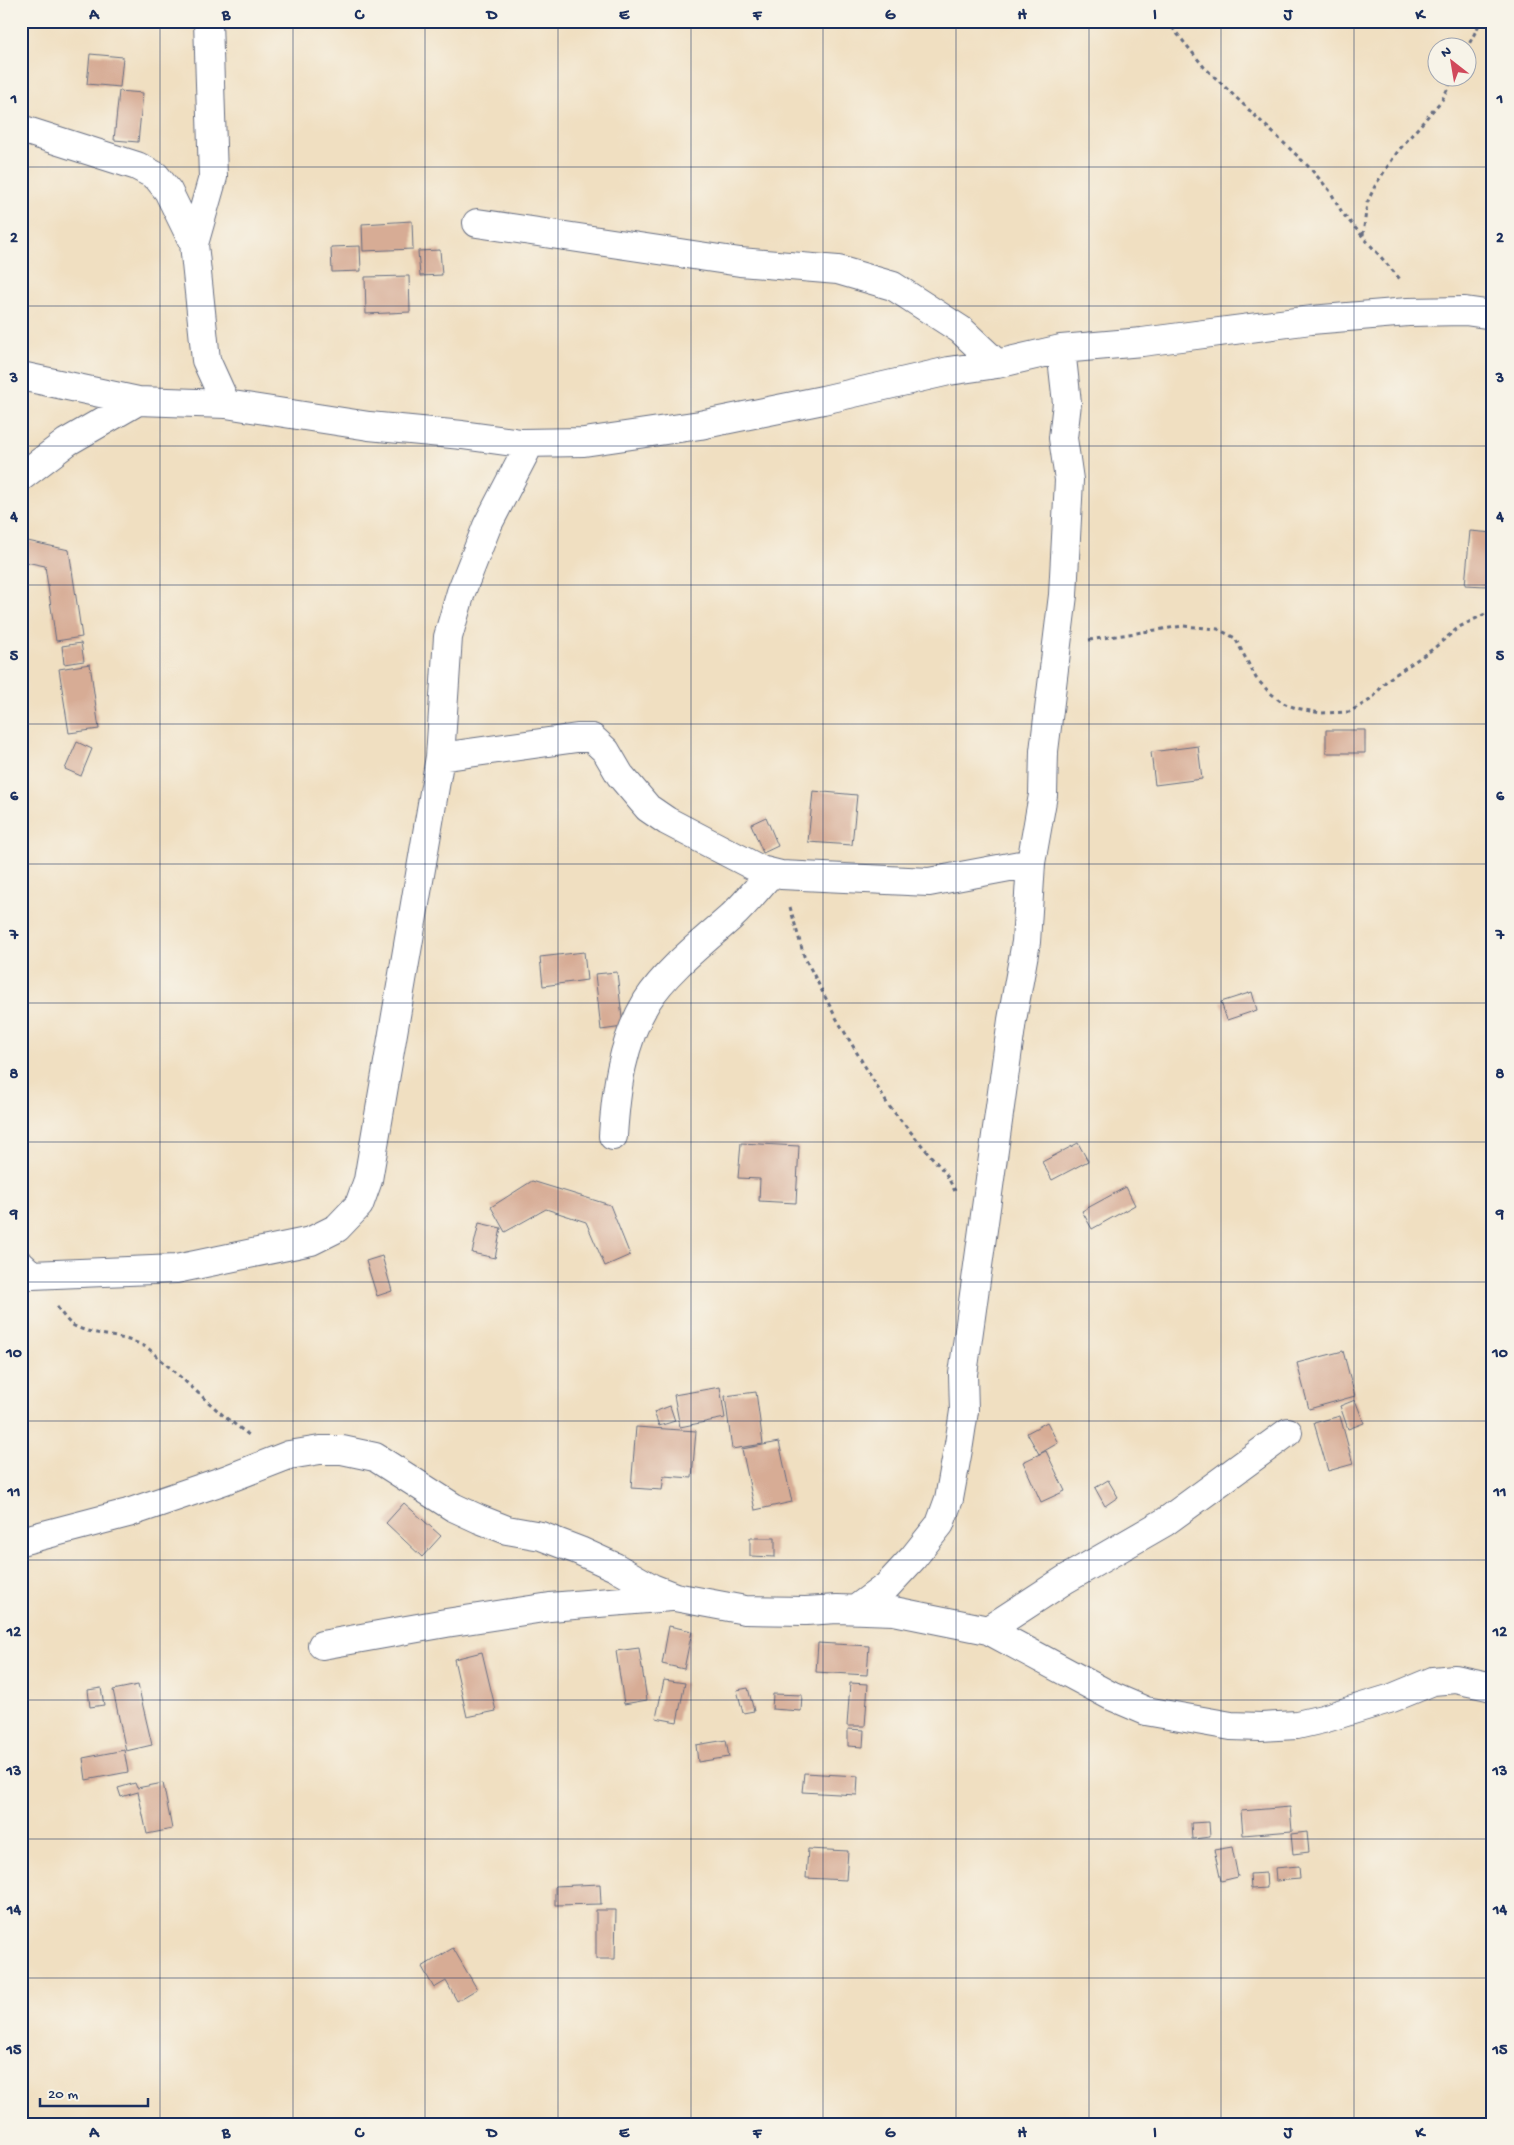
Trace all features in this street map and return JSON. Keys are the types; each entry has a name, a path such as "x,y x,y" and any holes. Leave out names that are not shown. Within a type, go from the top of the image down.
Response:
{"street":[{"path":"194,244 213,177 208,21"},
{"path":"21,129 137,166 156,176 168,191 194,244 206,360 226,404"},
{"path":"476,223 740,262 838,270 893,286 961,330 997,364"},
{"path":"21,376 138,401 226,404 369,426 530,443 584,442 700,424 823,400 949,371 997,364 1061,349 1142,342 1311,320 1408,312 1465,311 1493,315"},
{"path":"856,1609 887,1586 914,1558 940,1524 946,1507 963,1419 963,1374 1010,1030 1026,942 1031,863 1043,794 1044,751 1063,595 1069,480 1063,438 1067,403 1061,349"},
{"path":"21,477 68,442 138,401"},
{"path":"26,1270 176,1268 311,1241 338,1228 360,1205 368,1180 440,757 448,637 461,592 487,526 530,443"},
{"path":"440,757 577,738 592,738 606,751 620,775 648,808 667,821 761,870 776,874 929,882 1031,863"},
{"path":"613,1136 616,1095 622,1064 632,1031 648,1000 698,945 776,874"},
{"path":"988,1630 1066,1579 1165,1522 1288,1432"},
{"path":"21,1541 128,1513 225,1480 289,1455 320,1450 342,1450 375,1457 453,1507 479,1519 507,1530 542,1536 580,1551 615,1567 652,1588 675,1597 745,1610 856,1609 894,1611 988,1630 1111,1696 1146,1711 1231,1726 1261,1728 1297,1725 1314,1721 1392,1698 1433,1681 1455,1680 1493,1687"},
{"path":"322,1645 446,1622 550,1607 675,1597"}],"path":[{"path":"1167,21 1204,67 1309,167 1330,191 1343,214 1428,312"},
{"path":"1472,38 1481,21"},
{"path":"1363,236 1366,203 1376,184 1398,151 1442,100 1448,88"},
{"path":"1057,649 1093,639 1175,627 1218,629 1235,638 1256,678 1283,704 1320,713 1349,712 1372,699 1387,680 1433,649 1459,627 1493,610"},
{"path":"776,874 804,956 835,1016 888,1105 946,1174 982,1239"},
{"path":"26,1270 71,1324 92,1332 139,1342 156,1354 225,1417 256,1441"}],"building":[{"path":"90,54 123,57 120,87 87,84"},
{"path":"119,91 143,93 138,142 114,140"},
{"path":"412,221 413,249 363,251 362,224"},
{"path":"360,246 361,271 332,272 331,247"},
{"path":"440,250 442,275 420,276 418,251"},
{"path":"409,276 410,312 366,314 365,277"},
{"path":"1470,531 1493,533 1493,556 1489,555 1486,586 1465,585"},
{"path":"23,540 69,550 82,637 56,641 45,566 21,561"},
{"path":"81,643 84,661 64,664 62,646"},
{"path":"90,664 99,729 69,733 59,669"},
{"path":"1326,730 1365,730 1365,753 1326,753"},
{"path":"77,742 92,749 81,776 65,769"},
{"path":"1198,746 1202,779 1155,785 1151,752"},
{"path":"813,791 857,795 852,845 808,842"},
{"path":"766,817 778,846 763,853 751,824"},
{"path":"584,952 587,980 543,986 540,957"},
{"path":"617,972 623,1027 601,1030 595,974"},
{"path":"1252,992 1257,1010 1227,1020 1221,1002"},
{"path":"741,1143 799,1146 796,1203 759,1201 760,1179 738,1178"},
{"path":"1078,1143 1088,1161 1052,1180 1042,1162"},
{"path":"532,1181 610,1205 630,1255 605,1266 586,1222 546,1209 505,1232 491,1207"},
{"path":"1126,1187 1135,1205 1092,1229 1082,1211"},
{"path":"479,1223 501,1228 495,1258 472,1253"},
{"path":"382,1256 392,1291 377,1296 366,1261"},
{"path":"1343,1351 1355,1396 1309,1409 1297,1363"},
{"path":"720,1387 725,1418 680,1427 674,1395"},
{"path":"756,1392 763,1444 732,1449 725,1396"},
{"path":"1355,1400 1364,1423 1348,1429 1340,1406"},
{"path":"670,1406 675,1421 659,1426 654,1412"},
{"path":"1340,1416 1353,1464 1328,1471 1314,1423"},
{"path":"1047,1422 1058,1443 1039,1454 1027,1433"},
{"path":"636,1427 696,1431 692,1478 664,1476 662,1490 631,1488"},
{"path":"779,1442 792,1502 755,1510 742,1449"},
{"path":"1046,1451 1065,1491 1041,1502 1023,1462"},
{"path":"1108,1480 1118,1497 1105,1506 1095,1488"},
{"path":"404,1503 441,1536 422,1557 386,1523"},
{"path":"750,1538 775,1538 775,1557 750,1556"},
{"path":"669,1626 692,1631 684,1669 662,1664"},
{"path":"818,1643 869,1646 867,1675 816,1672"},
{"path":"639,1648 647,1700 624,1704 616,1651"},
{"path":"482,1652 496,1711 467,1717 454,1659"},
{"path":"664,1680 685,1683 677,1722 656,1718"},
{"path":"850,1683 868,1684 865,1726 847,1726"},
{"path":"138,1685 152,1745 126,1751 113,1690"},
{"path":"101,1688 104,1705 90,1707 88,1690"},
{"path":"748,1688 754,1711 743,1713 737,1690"},
{"path":"773,1694 802,1695 801,1711 772,1709"},
{"path":"848,1729 864,1730 863,1747 848,1746"},
{"path":"726,1740 729,1757 698,1762 696,1745"},
{"path":"124,1750 128,1772 86,1780 83,1758"},
{"path":"804,1773 858,1776 857,1795 802,1792"},
{"path":"135,1783 137,1788 163,1783 172,1829 147,1834 138,1792 121,1797 118,1788"},
{"path":"1290,1807 1292,1831 1243,1835 1241,1811"},
{"path":"1209,1822 1210,1837 1192,1839 1191,1823"},
{"path":"1307,1832 1309,1852 1293,1854 1291,1834"},
{"path":"1232,1847 1238,1877 1221,1881 1214,1850"},
{"path":"808,1849 848,1851 846,1880 806,1878"},
{"path":"1299,1866 1300,1879 1276,1881 1275,1868"},
{"path":"1266,1873 1267,1888 1251,1889 1250,1874"},
{"path":"600,1884 601,1904 555,1905 555,1886"},
{"path":"596,1910 616,1910 615,1959 596,1959"},
{"path":"453,1948 477,1989 457,2001 446,1981 434,1988 422,1967"}]}
